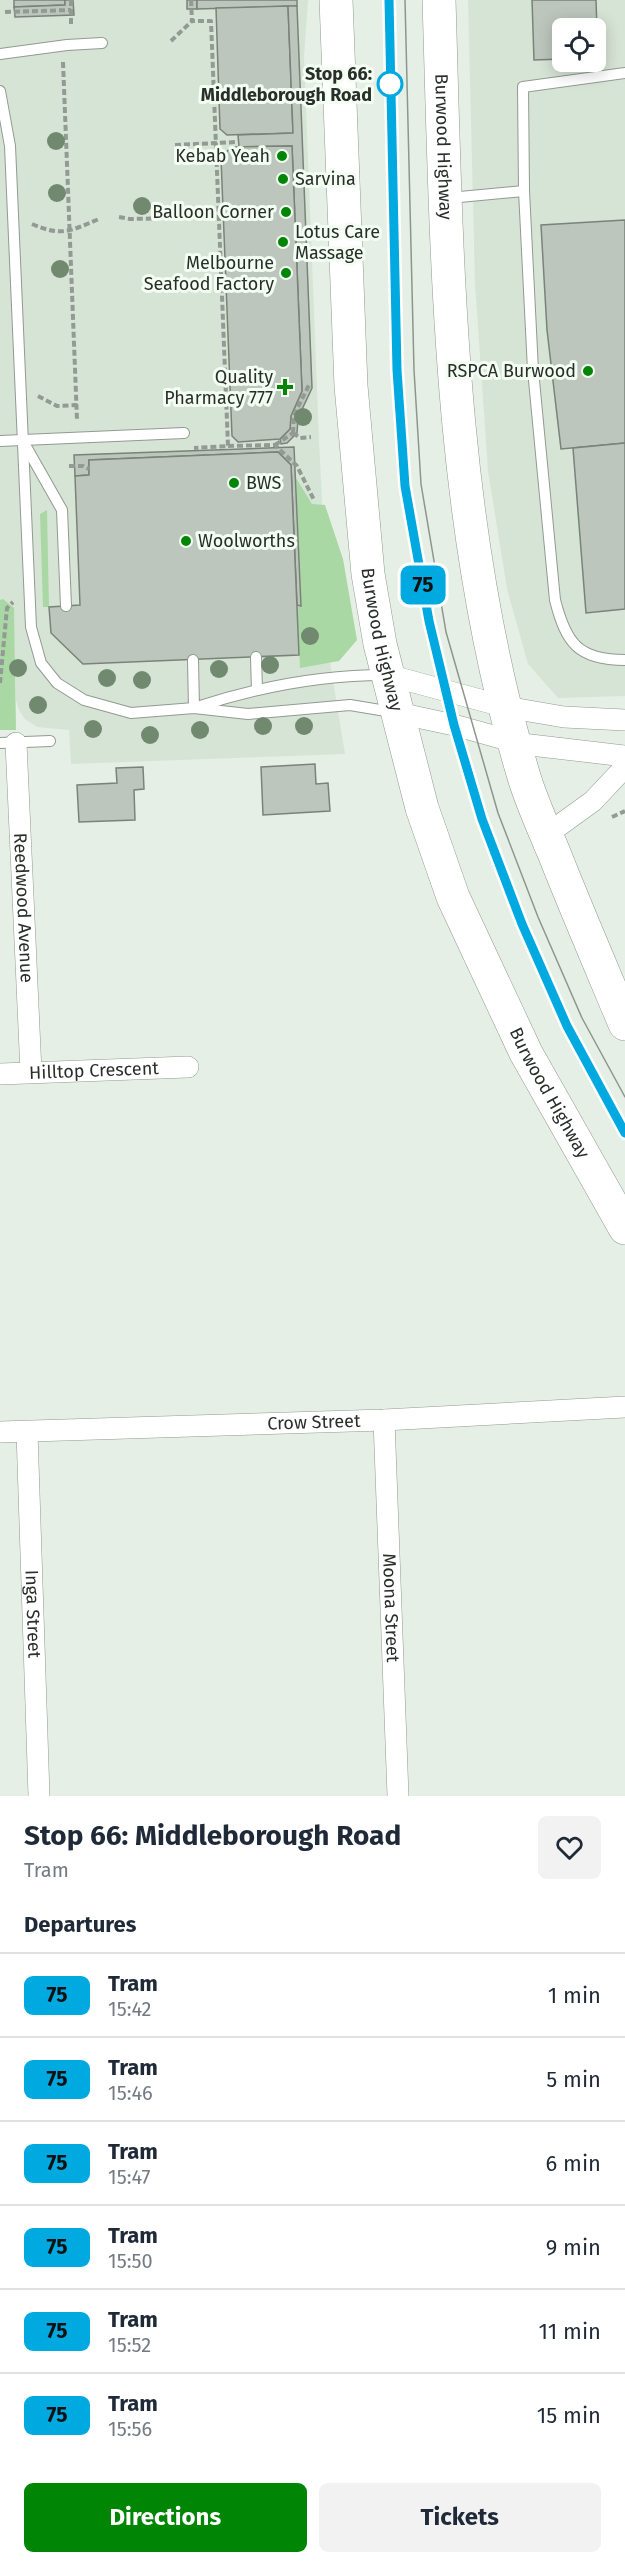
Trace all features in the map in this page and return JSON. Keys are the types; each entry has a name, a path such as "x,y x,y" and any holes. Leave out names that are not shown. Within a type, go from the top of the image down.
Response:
{"highway":[{"name":"Burwood Highway","path":"336,0 351,386 368,574 378,636 422,808 465,926 530,1061 625,1228"},
{"name":"Burwood Highway","path":"439,0 447,261 462,464 487,624 526,782 625,1024"}],"street":[{"path":"388,675 506,707 564,717 625,720"},
{"path":"398,713 515,742 625,756"},
{"name":"Reedwood Avenue","path":"8,743 31,1072"},
{"path":"546,835 593,801 625,768"},
{"name":"Hilltop Crescent","path":"0,1074 188,1067"},
{"name":"Crow Street","path":"0,1432 384,1420 625,1407"},
{"name":"Moona Street","path":"384,1420 398,1796"},
{"name":"Inga Street","path":"27,1432 39,1796"}],"lane":[{"path":"0,54 102,43"},
{"path":"625,74 524,87 524,191 533,370 555,600 568,640 576,647 587,654 608,660 625,660"},
{"path":"0,91 10,146 31,627 41,663 57,683 84,700 131,713 194,708 248,714 350,705 398,713"},
{"path":"446,198 524,191"},
{"path":"0,441 184,433"},
{"path":"23,440 62,510 66,606"},
{"path":"256,657 257,690"},
{"path":"193,660 194,708"},
{"path":"194,708 245,692 345,675 388,675"},
{"path":"8,743 50,741"}],"path":[{"path":"71,0 71,28"},
{"path":"190,0 192,21"},
{"path":"5,12 71,10"},
{"path":"171,41 192,21 211,21 228,446"},
{"path":"63,59 78,427"},
{"path":"175,145 237,142"},
{"path":"119,217 177,218"},
{"path":"30,223 51,232 70,231 99,219"},
{"path":"293,433 294,415 309,385"},
{"path":"57,406 77,405"},
{"path":"183,448 275,445 293,433"},
{"path":"293,433 300,438 311,437"},
{"path":"275,445 297,466 314,500"},
{"path":"69,466 83,466 89,469"},
{"path":"0,683 7,608 29,588"},
{"path":"605,821 625,811"}],"shaded area":[{"path":"0,0 308,0 304,56 319,440 330,662 345,754 71,764 69,730 37,727 25,719 19,710 16,700 14,623 0,623"},
{"path":"468,0 625,0 625,696 558,698 528,664 507,589 488,471 475,284"}],"green space":[{"path":"296,478 312,504 325,505 343,559 357,640 339,661 300,668 297,605 301,605"},
{"path":"47,510 49,607 43,607 40,514"},
{"path":"3,599 14,608 16,730 0,730 0,600"}],"building":[{"path":"14,0 65,0 65,5 14,7"},
{"path":"65,0 73,0 74,15 15,17 14,7 65,5"},
{"path":"187,0 197,0 197,9 187,9"},
{"path":"197,0 297,0 297,6 197,9"},
{"path":"532,0 596,0 597,18 552,18 552,59 534,60"},
{"path":"288,6 293,133 227,135 220,129 216,8"},
{"path":"288,6 297,6 312,388 298,418 297,433 287,443 281,444 280,439 290,429 291,416 302,391 292,146 239,147 238,135 293,133"},
{"path":"292,146 302,391 291,416 290,429 280,439 238,442 232,436 221,158 231,147"},
{"name":"RSPCA Burwood","path":"625,220 625,443 561,449 547,330 541,225"},
{"path":"625,443 625,609 586,613 573,448"},
{"path":"294,447 301,606 297,605 291,465 278,452 89,460 89,475 75,476 74,455"},
{"name":"Woolworths","path":"278,452 291,465 299,655 83,664 51,633 49,607 80,605 75,476 89,475 89,460"},
{"path":"315,764 316,784 328,783 330,811 263,815 261,767"},
{"path":"143,767 144,789 134,790 135,820 79,822 77,785 117,783 116,768"}],"tram line":[{"path":"389,0 397,370 405,486 429,621 454,725 481,819 522,924 567,1026 625,1133"},
{"name":"75","path":"389,0 397,370 405,486 429,621 454,725 482,819 522,924 567,1026 625,1133"},
{"path":"405,0 414,370 421,484 446,632 498,813 538,917 582,1018 625,1097"}],"place":[{"name":"Stop 66: Middleborough Road","path":"390,84"},
{"name":"Kebab Yeah","path":"282,156"},
{"name":"Sarvina","path":"283,179"},
{"name":"Balloon Corner","path":"286,212"},
{"name":"Lotus Care Massage","path":"283,242"},
{"name":"Melbourne Seafood Factory","path":"286,273"},
{"name":"RSPCA Burwood","path":"588,371"},
{"name":"Quality Pharmacy 777","path":"285,387"},
{"name":"BWS","path":"234,483"},
{"name":"Woolworths","path":"186,541"}]}
